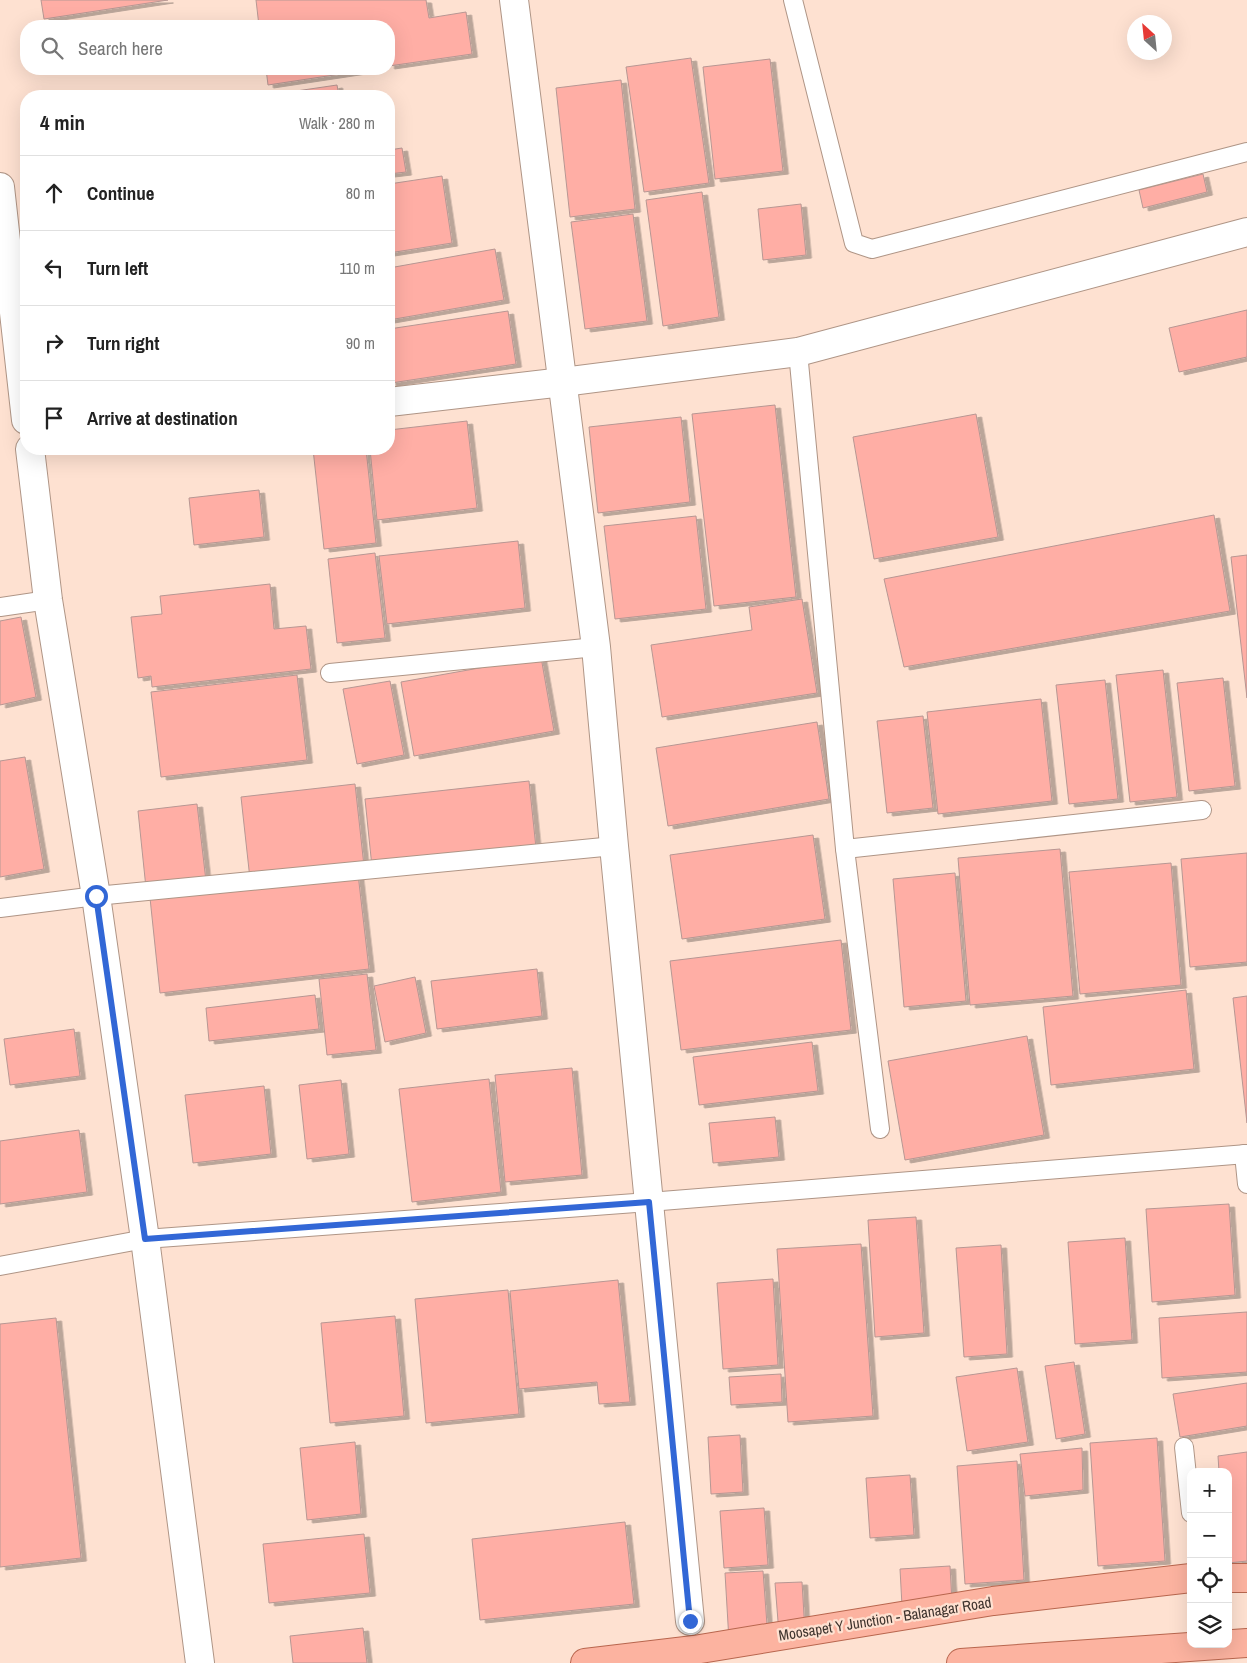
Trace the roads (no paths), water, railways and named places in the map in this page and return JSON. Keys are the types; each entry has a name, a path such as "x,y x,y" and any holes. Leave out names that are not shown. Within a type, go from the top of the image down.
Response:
{"main road":[{"name":"Moosapet Y Junction - Balanagar Road","path":"585,1663 694,1650 993,1601 1187,1578"},
{"path":"1232,1578 1247,1578"},
{"path":"960,1663 1247,1643"}],"street":[{"path":"514,0 596,647 690,1621"},
{"path":"0,187 20,366"},
{"path":"395,401 798,352 1247,232"},
{"path":"31,455 48,600 96,896 145,1239 200,1663"}],"lane":[{"path":"793,0 854,243 872,249 1247,152"},
{"path":"798,352 845,849 880,1130"},
{"path":"0,607 48,600"},
{"path":"330,673 596,647"},
{"path":"845,849 1202,810"},
{"path":"0,908 96,896 614,846"},
{"path":"0,1266 145,1239 649,1202 1245,1154 1247,1184"},
{"path":"1184,1447 1187,1475"},
{"path":"690,1621 694,1650"}]}
